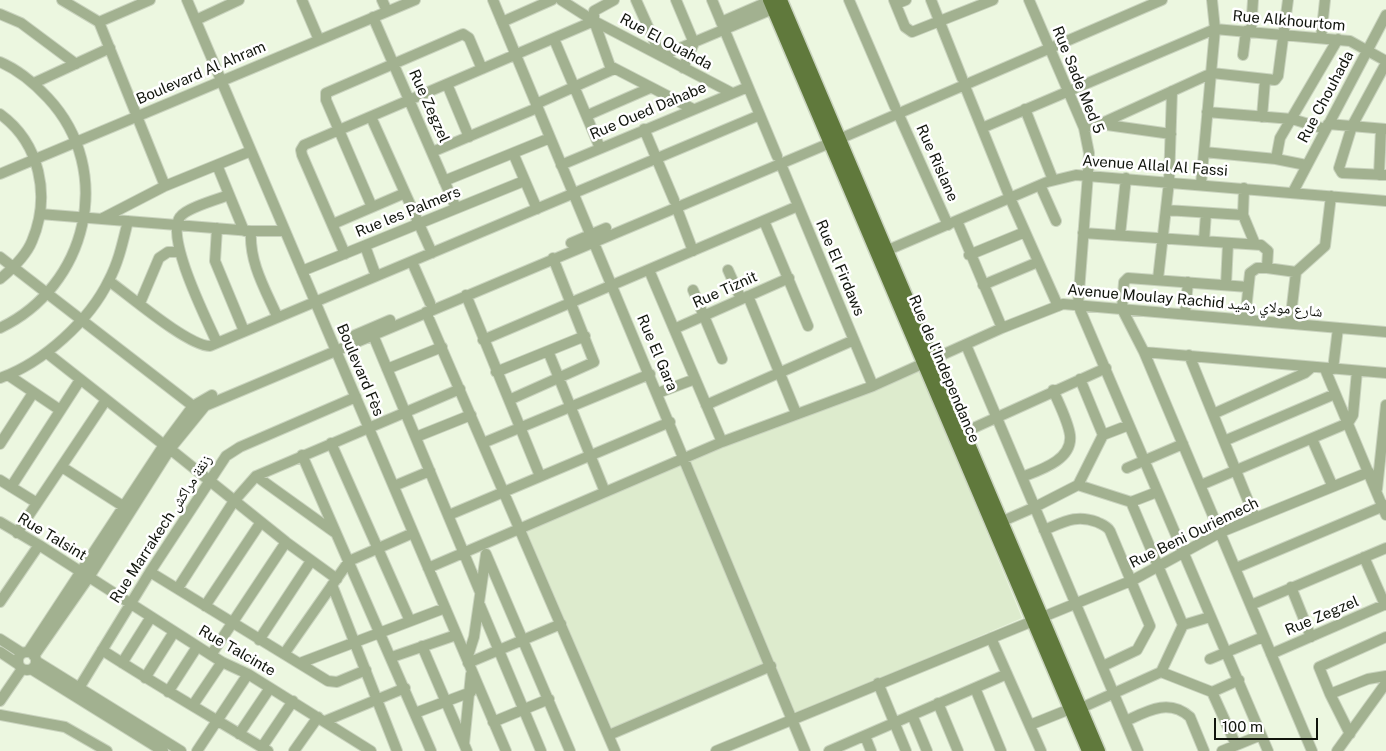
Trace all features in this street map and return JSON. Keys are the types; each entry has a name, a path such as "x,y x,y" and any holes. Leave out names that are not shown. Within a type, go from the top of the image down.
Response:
{"main road":[{"name":"Rue de l'Independance","path":"773,2 833,137 1037,619 1076,708 1099,751"},
{"name":"Rue de l'Independance","path":"1076,708 1088,751"}],"street":[{"path":"62,0 99,22 165,186"},
{"name":"Boulevard Fès","path":"187,0 506,751"},
{"path":"302,0 319,40"},
{"path":"382,0 387,11"},
{"name":"Boulevard Al Ahram","path":"0,174 414,0"},
{"name":"Rue El Gara","path":"493,0 514,55 658,393 805,751"},
{"path":"502,22 552,0"},
{"name":"Rue El Ouahda","path":"561,0 594,21 732,93"},
{"path":"614,0 596,10 593,15 608,64 614,69 693,109"},
{"path":"636,0 661,56 694,42 773,2"},
{"path":"676,0 694,42 683,68"},
{"name":"Rue El Firdaws","path":"712,0 873,386"},
{"name":"Rue Rislane","path":"849,0 897,110 969,254 1002,328"},
{"path":"906,0 895,2 906,27 910,31 940,23 994,0"},
{"path":"931,0 1010,198 1058,306"},
{"name":"Rue Sade Med 5","path":"1029,0 1084,128 1088,153 1088,174 1078,305"},
{"path":"1048,45 1146,0"},
{"path":"167,447 205,406 335,348 778,159 1048,45 1162,0"},
{"path":"1201,184 1215,29 1212,0"},
{"path":"1243,55 1253,0"},
{"path":"1084,128 1100,124 1212,73 1272,81 1278,76 1288,0"},
{"path":"1320,38 1325,0"},
{"path":"99,22 146,1"},
{"path":"196,20 235,1"},
{"path":"0,14 21,23 76,64"},
{"name":"Rue Chouhada","path":"1293,192 1386,16"},
{"name":"Rue Zegzel","path":"373,17 456,208"},
{"path":"345,254 301,150 304,145 594,21"},
{"path":"982,128 1215,29"},
{"name":"Rue Alkhourtom","path":"1215,29 1350,41 1386,62"},
{"path":"372,207 326,100 326,93 462,34 469,38 482,69"},
{"path":"554,38 588,115 600,148"},
{"path":"1276,159 1280,138 1338,39"},
{"path":"1350,41 1373,40"},
{"path":"34,83 110,48"},
{"path":"0,62 34,83 59,110 76,142 86,179 86,217 77,245 64,272 47,294 20,319 0,328"},
{"path":"1208,112 1292,119 1326,127 1352,126 1384,129 1382,175 1342,173 1339,170 1352,126 1386,62"},
{"path":"432,152 469,137 614,69"},
{"path":"1262,117 1265,80"},
{"path":"447,84 469,137"},
{"name":"Rue Oued Dahabe","path":"560,164 748,87"},
{"path":"588,115 650,88"},
{"path":"1158,279 1169,182 1172,91"},
{"path":"1025,109 1053,180"},
{"path":"0,114 10,121 25,138 36,159 41,185 40,214 32,242 13,268 0,279"},
{"path":"109,281 197,344 203,346 217,343 277,316 432,254 760,115"},
{"path":"371,116 432,254"},
{"path":"1100,124 1171,134"},
{"path":"644,129 693,251"},
{"path":"444,181 550,138"},
{"path":"103,218 165,186 251,151"},
{"path":"1204,152 1276,159 1306,165"},
{"path":"512,153 537,209"},
{"path":"216,165 247,231 254,262 277,316"},
{"name":"Avenue Allal Al Fassi","path":"882,253 1053,180 1088,174 1386,201"},
{"path":"1120,235 1126,178"},
{"name":"Rue les Palmers","path":"302,271 524,181"},
{"path":"1040,185 1056,221"},
{"path":"1244,188 1243,215 1255,244"},
{"path":"333,224 405,193"},
{"path":"217,343 180,252 177,226 180,217 187,212 229,195"},
{"path":"1290,323 1296,272 1325,246 1331,196"},
{"path":"483,340 798,206"},
{"path":"1166,210 1243,215"},
{"path":"1204,241 1206,213"},
{"path":"40,214 247,231 285,231"},
{"path":"4,376 47,353 81,321 109,281 120,253 128,221"},
{"path":"764,221 808,326"},
{"path":"217,228 215,261 244,331"},
{"path":"969,254 1025,232"},
{"path":"1083,233 1255,244 1267,248 1267,268"},
{"path":"0,701 85,574 193,406 201,400 373,335 428,308 466,296 553,258 593,238"},
{"path":"1226,285 1228,242"},
{"path":"365,246 376,276"},
{"path":"140,303 159,258 168,252 180,252"},
{"path":"0,257 193,406"},
{"path":"509,400 594,362 553,258"},
{"path":"412,262 442,347 616,751"},
{"path":"983,286 1038,262"},
{"path":"1245,319 1248,287 1252,271 1267,268 1296,272"},
{"path":"649,270 722,442"},
{"path":"728,270 744,298 796,413"},
{"name":"Rue Tiznit","path":"674,329 789,278"},
{"path":"1248,287 1158,279 1125,280 1122,308 1144,352 1312,751"},
{"path":"1185,314 1188,282"},
{"path":"693,290 722,359"},
{"path":"466,296 540,476"},
{"path":"1078,305 1268,751"},
{"name":"Avenue Moulay Rachid شارع مولاي رشيد","path":"428,568 464,552 487,549 520,530 722,442 873,386 1002,328 1058,306 1078,305 1122,308 1386,332"},
{"path":"1236,568 1385,509 1335,394 1329,369 1338,328"},
{"path":"373,335 480,592"},
{"path":"496,372 585,336"},
{"path":"706,405 854,340"},
{"path":"966,345 1138,751"},
{"path":"387,369 442,347"},
{"path":"548,351 605,492"},
{"path":"1144,352 1386,373"},
{"path":"47,353 311,561 334,582 355,643 397,751"},
{"path":"1189,355 1255,518"},
{"path":"959,434 1106,368"},
{"path":"1213,414 1305,373 1312,368"},
{"path":"1201,485 1348,423 1353,416 1357,371"},
{"path":"483,443 650,374"},
{"path":"4,376 60,410"},
{"path":"658,393 695,379"},
{"path":"1080,379 1104,435"},
{"path":"11,487 80,380"},
{"path":"178,588 234,501 256,476 460,389"},
{"path":"1022,477 1054,463 1067,447 1070,437 1054,390"},
{"path":"0,444 33,393"},
{"path":"1224,441 1335,394"},
{"name":"Rue Marrakech زنقة مراكش","path":"79,688 220,462 240,447 356,397"},
{"path":"17,532 106,400"},
{"path":"1377,491 1386,405"},
{"path":"416,437 471,414"},
{"path":"448,515 670,422"},
{"path":"997,523 1035,507 1078,485 1104,435 1129,425"},
{"path":"1312,439 1332,485"},
{"path":"331,443 410,621"},
{"path":"1128,468 1183,444"},
{"path":"302,455 335,533 392,657 431,751"},
{"path":"62,467 126,508"},
{"path":"394,486 430,471"},
{"name":"Rue Beni Ouriemech","path":"716,751 792,718 1133,580 1221,532 1332,485 1369,472"},
{"path":"256,476 335,533"},
{"path":"0,480 36,504"},
{"path":"1078,485 1132,502 1157,492"},
{"path":"1030,725 1114,693 1162,672 1183,625 1132,502"},
{"path":"1044,530 1078,518 1087,519 1106,526 1133,580 1150,626 1137,650 1102,666"},
{"name":"Rue Talsint","path":"0,522 85,574"},
{"path":"205,606 261,522"},
{"path":"284,654 349,561 413,533"},
{"path":"211,655 286,542"},
{"path":"0,602 38,545"},
{"path":"1251,605 1386,548"},
{"path":"465,749 471,692 469,663 487,549"},
{"path":"487,549 570,751"},
{"path":"1364,557 1385,605"},
{"path":"259,640 311,561"},
{"path":"150,572 259,640 333,683 366,670"},
{"name":"Rue Talcinte","path":"85,574 197,647 222,662 248,674 371,751"},
{"path":"0,582 9,588"},
{"path":"1291,587 1311,637"},
{"path":"479,603 541,751"},
{"name":"Rue Zegzel","path":"1271,654 1385,605"},
{"path":"300,663 445,608"},
{"path":"1183,625 1210,616"},
{"path":"122,663 151,617"},
{"path":"469,663 561,624"},
{"path":"145,678 174,632"},
{"path":"392,657 456,634"},
{"path":"1210,659 1263,637"},
{"path":"1350,734 1330,694 1320,667 1386,637"},
{"path":"991,638 1041,751"},
{"path":"0,639 27,661 163,751"},
{"path":"422,646 465,749"},
{"path":"168,692 197,647"},
{"path":"102,650 168,692 194,705 265,749 293,701"},
{"path":"0,652 27,661 79,688 182,751"},
{"path":"194,705 222,662"},
{"path":"609,735 771,666"},
{"path":"1162,672 1212,692 1236,745"},
{"path":"197,751 248,674"},
{"path":"829,751 842,749 894,722 1007,674"},
{"path":"1330,694 1368,679 1386,676"},
{"path":"1212,692 1239,680"},
{"path":"878,683 905,748 921,738"},
{"path":"1337,751 1386,683"},
{"path":"239,734 270,688"},
{"path":"294,751 322,719 405,688"},
{"path":"975,688 1001,751"},
{"path":"415,713 471,692"},
{"path":"493,722 549,699"},
{"path":"938,703 958,751"},
{"path":"1126,721 1151,709 1170,707 1190,717 1204,751"},
{"path":"0,715 65,727 107,751"},
{"path":"912,715 927,751"},
{"path":"1222,751 1261,735"},
{"path":"865,736 871,751"}],"shaded area":[{"path":"920,370 1022,618 795,715 773,663 607,734 520,529 686,459"}]}
